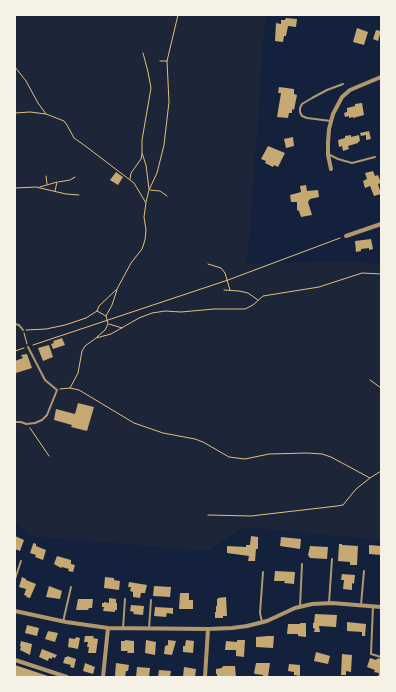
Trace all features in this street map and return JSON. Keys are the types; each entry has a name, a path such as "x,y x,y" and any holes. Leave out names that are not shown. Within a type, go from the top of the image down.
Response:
{"street":[{"path":"331,169 328,155 332,114 342,97 350,90 381,78"},
{"path":"346,236 381,224"},
{"path":"15,611 63,622 108,628 208,629 247,626 312,604 329,603 381,607"},
{"path":"103,677 108,628"},
{"path":"204,677 208,629"},
{"path":"15,660 67,677"}],"lane":[{"path":"331,121 302,116 300,108 302,104 326,90 343,84"},
{"path":"328,155 352,163 375,157"},
{"path":"15,324 19,325 23,330"},
{"path":"15,422 26,424 42,420 47,415 57,390 45,380 28,347"},
{"path":"329,603 332,559"},
{"path":"15,579 21,562"},
{"path":"300,607 302,564"},
{"path":"361,605 364,571"},
{"path":"262,622 260,613 263,572"},
{"path":"63,622 71,587"},
{"path":"123,628 125,599"},
{"path":"150,629 151,600"},
{"path":"374,606 372,654 381,657"}],"path":[{"path":"70,388 78,373 82,351 90,342 106,330 108,324 106,316 117,289 131,263 142,249 145,240 144,217 146,203 164,145 169,102 167,61 178,15"},
{"path":"130,180 131,173 141,159 150,88 144,53"},
{"path":"160,61 167,61"},
{"path":"15,67 46,114"},
{"path":"15,113 46,114 64,121 74,138 134,183 146,203"},
{"path":"142,153 150,190"},
{"path":"46,176 47,185"},
{"path":"15,188 38,187 76,177"},
{"path":"55,191 57,182"},
{"path":"38,187 66,194 79,195"},
{"path":"150,190 160,191 166,196"},
{"path":"15,351 228,280 346,236"},
{"path":"208,264 221,268 228,280 230,290"},
{"path":"96,338 111,334 152,313 166,310 182,312 245,309 263,296 320,286 362,273 381,274"},
{"path":"28,347 23,330 46,329 78,322 96,310 117,289"},
{"path":"224,290 248,293 259,300"},
{"path":"96,310 106,316"},
{"path":"108,324 123,328"},
{"path":"370,380 381,388"},
{"path":"57,390 70,388 79,390 134,423 163,434 195,439 229,457 245,459 269,454 322,454 339,460 370,478"},
{"path":"26,424 49,456"},
{"path":"208,515 251,516 337,506 343,504 356,489 381,471"}],"shaded area":[{"path":"15,15 266,15 247,264 356,261 381,265 381,540 244,527 208,551 31,536 15,523"}],"building":[{"path":"286,18 297,19 296,27 288,26 283,42 275,41 276,23 281,24 281,20"},
{"path":"357,28 368,32 364,45 353,42"},
{"path":"376,30 381,31 378,41 373,39"},
{"path":"279,87 294,89 294,94 297,95 294,110 292,109 292,113 289,113 288,118 277,117 281,93 278,93"},
{"path":"362,103 364,115 353,118 345,117 344,113 347,112 347,108"},
{"path":"369,131 371,139 366,140 366,135 361,136 360,133"},
{"path":"351,135 351,137 359,135 360,141 348,146 349,149 343,151 342,146 339,147 338,140"},
{"path":"293,137 294,146 286,148 284,139"},
{"path":"268,146 285,153 278,167 274,165 273,167 261,159"},
{"path":"373,171 375,176 378,175 381,183 378,184 381,194 374,196 370,186 365,188 363,181 367,179 365,173"},
{"path":"116,172 123,177 118,185 110,180"},
{"path":"306,185 307,191 318,190 319,197 310,199 308,202 312,215 301,217 297,210 297,202 291,202 290,195 301,192 300,186"},
{"path":"371,239 373,249 361,249 361,251 356,252 355,241"},
{"path":"62,338 65,345 53,349 51,344 54,343 53,341"},
{"path":"49,345 53,357 43,361 38,348"},
{"path":"27,354 32,368 16,373 15,361 23,358 21,355"},
{"path":"78,403 94,407 87,431 54,420 56,409 75,414"},
{"path":"15,536 24,540 20,551 15,549"},
{"path":"251,536 258,537 255,561 248,561 249,556 227,553 227,546 246,547 246,545 250,545"},
{"path":"281,537 301,539 300,549 280,546"},
{"path":"34,543 36,546 46,550 43,560 30,553"},
{"path":"339,544 358,546 357,565 338,561"},
{"path":"369,545 381,546 381,555 369,554"},
{"path":"310,546 328,547 327,559 310,558 308,555"},
{"path":"57,556 71,560 71,564 75,565 73,572 54,564"},
{"path":"275,571 295,572 294,584 284,583 285,581 274,581"},
{"path":"342,574 355,575 352,590 343,589 344,580 341,580"},
{"path":"22,577 36,584 30,598 24,595 26,589 19,587"},
{"path":"105,577 120,581 119,590 104,588"},
{"path":"129,582 147,585 145,593 141,593 140,598 133,597 133,592 130,591 131,587 128,587"},
{"path":"49,586 62,591 60,599 46,597"},
{"path":"154,586 171,587 170,597 153,596"},
{"path":"180,593 189,593 189,600 193,600 193,609 179,609"},
{"path":"226,597 227,616 215,618 217,599"},
{"path":"109,598 116,599 117,610 115,612 103,611 102,603 109,603"},
{"path":"78,599 93,599 92,608 76,610"},
{"path":"131,605 144,606 143,615 133,614 134,612 130,611"},
{"path":"155,607 173,608 173,614 167,613 166,617 154,616"},
{"path":"315,614 337,615 336,627 319,626 320,632 314,632"},
{"path":"347,622 366,624 365,636 362,636 362,632 347,631"},
{"path":"306,623 306,637 298,636 298,634 287,634 288,624"},
{"path":"27,625 39,628 37,636 25,633"},
{"path":"48,631 58,633 55,642 45,639"},
{"path":"85,636 94,636 93,638 98,639 96,653 88,653 88,642 84,642"},
{"path":"274,636 273,648 256,647 256,637"},
{"path":"76,637 80,638 78,649 68,647 69,638 75,639"},
{"path":"146,640 156,642 155,655 145,653"},
{"path":"168,640 176,641 172,655 164,654"},
{"path":"186,640 194,641 193,653 183,652"},
{"path":"237,640 245,640 244,657 236,656 236,650 225,650 226,641 237,642"},
{"path":"21,641 32,644 30,655 20,650"},
{"path":"121,641 134,641 134,653 121,651"},
{"path":"42,649 57,655 55,658 49,658 48,661 39,657"},
{"path":"316,652 330,656 328,664 314,661"},
{"path":"342,654 352,655 351,672 346,671 346,675 341,675"},
{"path":"67,656 76,659 74,668 63,663"},
{"path":"370,658 380,659 381,677 378,677 379,673 374,672 375,670 367,667"},
{"path":"85,663 95,667 93,674 83,671"},
{"path":"116,663 129,665 125,677 115,676"},
{"path":"256,663 270,663 268,677 254,673"},
{"path":"289,664 300,665 300,676 288,671"},
{"path":"15,665 51,677 15,677"},
{"path":"223,666 235,666 236,677 217,676 216,669"},
{"path":"137,667 150,668 149,677 136,677"},
{"path":"184,667 196,669 195,677 183,677"},
{"path":"159,670 171,671 170,677 158,677"}]}
